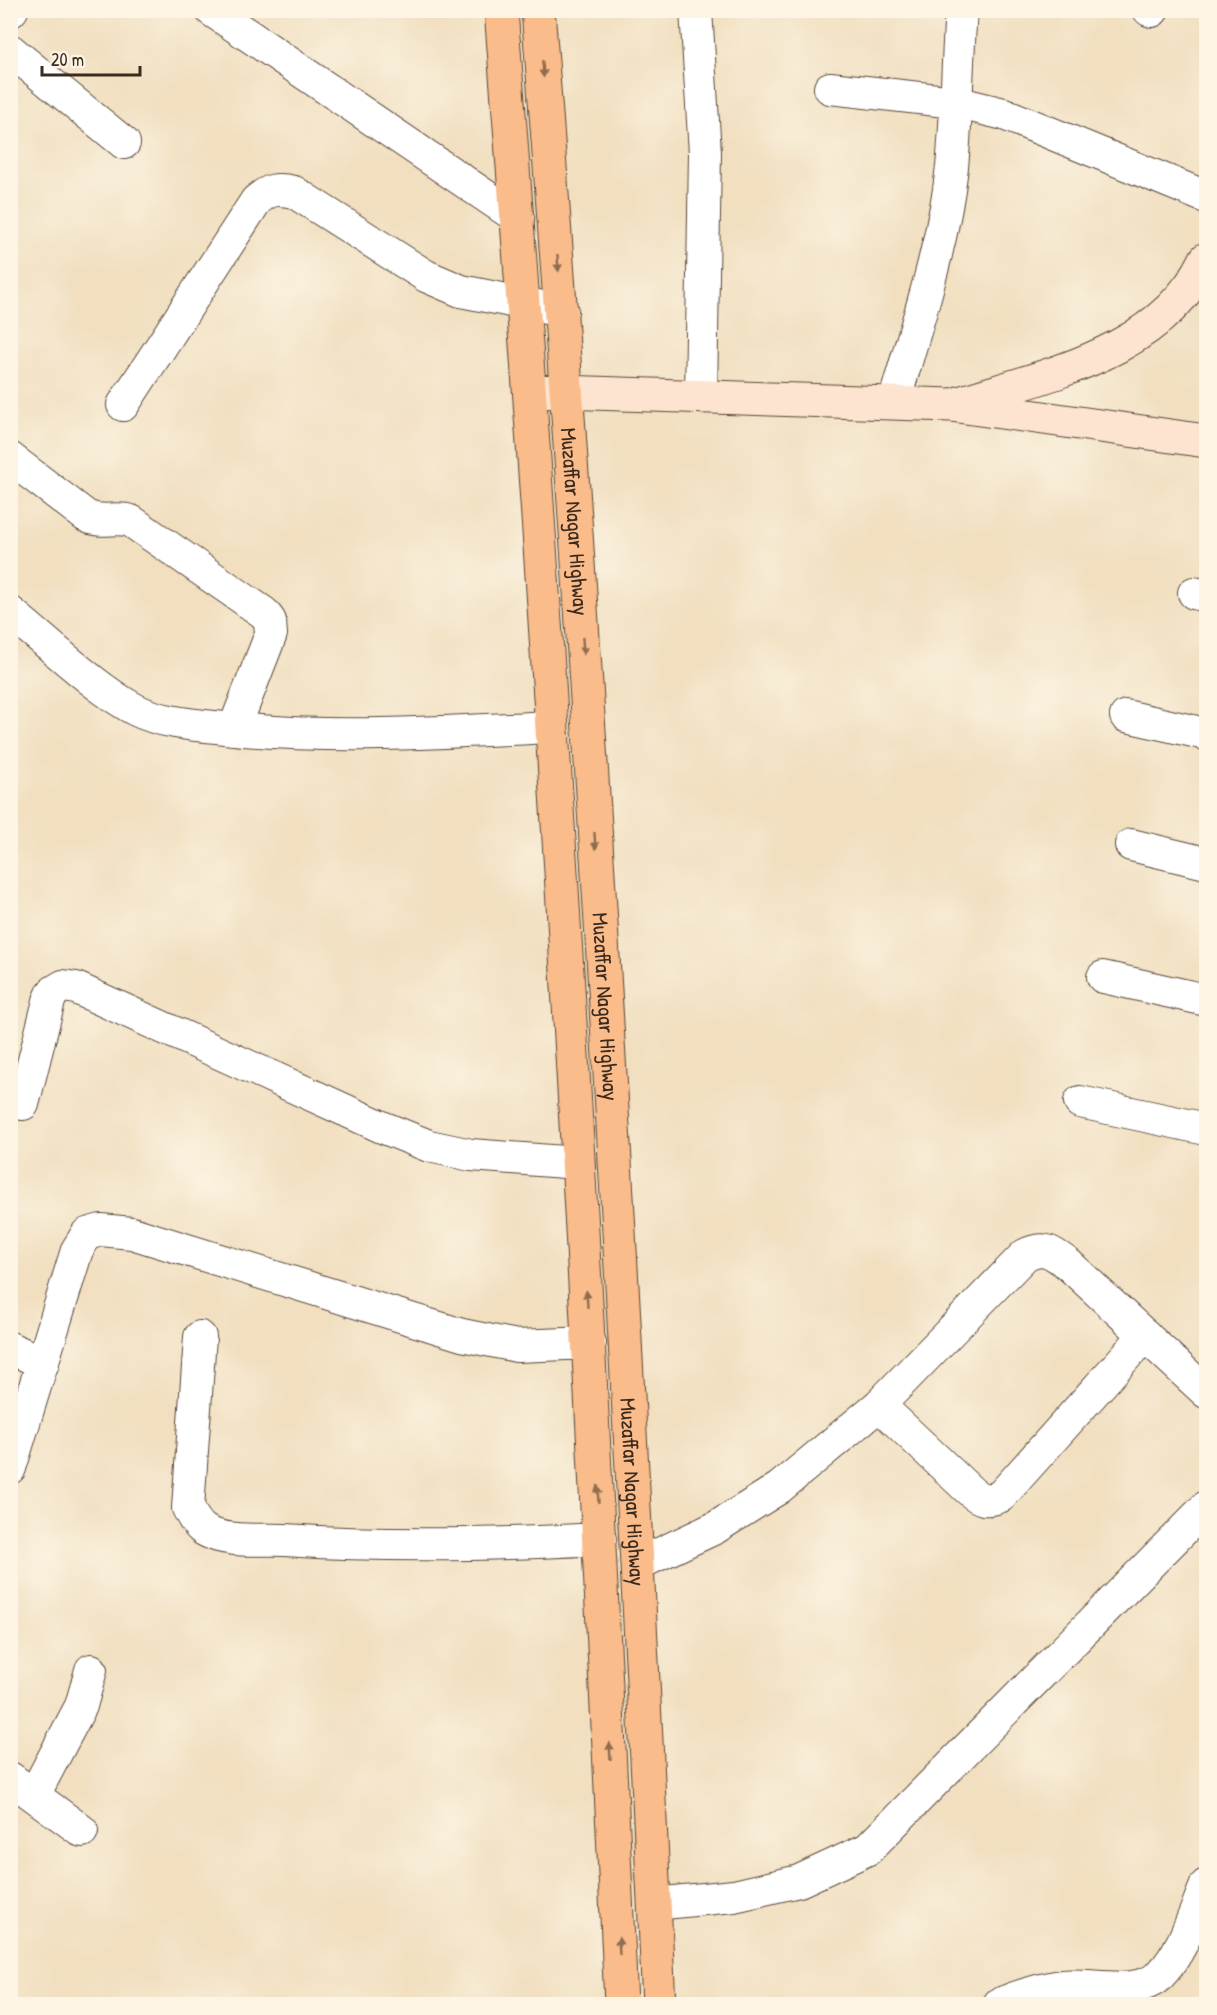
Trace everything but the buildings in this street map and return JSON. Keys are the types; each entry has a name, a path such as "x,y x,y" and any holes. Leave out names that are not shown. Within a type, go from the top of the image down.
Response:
{"main road":[{"name":"Muzaffar Nagar Highway","path":"501,10 532,391 590,1343 621,2004"},
{"name":"Muzaffar Nagar Highway","path":"538,10 567,392 638,1564 659,2004"},
{"path":"951,405 1084,363 1137,337 1173,307 1204,269"},
{"path":"532,391 951,405 1206,441"}],"street":[{"path":"211,10 518,218"},
{"path":"696,10 705,153 701,397"},
{"path":"894,403 928,288 942,225 952,166 961,10"},
{"path":"10,50 123,143"},
{"path":"830,88 955,102 1004,114 1206,197"},
{"path":"123,405 256,201 266,192 278,189 294,192 426,276 461,291 562,311"},
{"path":"10,458 86,516 100,520 119,517 131,521 264,613 270,621 272,634 234,729"},
{"path":"10,612 103,687 137,711 188,724 272,733 369,735 552,727"},
{"path":"1126,716 1206,734"},
{"path":"1131,845 1206,863"},
{"path":"1103,977 1206,1000"},
{"path":"23,1104 49,1000 53,992 63,986 76,988 382,1127 429,1146 471,1155 578,1163"},
{"path":"1080,1102 1206,1129"},
{"path":"10,1468 77,1250 87,1234 101,1230 132,1233 462,1335 517,1346 590,1343"},
{"path":"638,1564 715,1528 779,1488 879,1405 1025,1255 1037,1249 1050,1251 1068,1264 1206,1392"},
{"path":"879,1405 969,1490 979,1498 991,1501 1001,1496 1145,1335"},
{"path":"200,1337 188,1508 193,1519 205,1530 229,1537 350,1544 473,1546 600,1539"},
{"path":"10,1348 43,1363"},
{"path":"654,1904 734,1896 799,1881 868,1849 1206,1507"},
{"path":"82,1831 22,1786 61,1749 81,1706 91,1670"},
{"path":"999,2004 1019,1996 1062,1986 1142,1984 1159,1976 1178,1950 1206,1886"}]}
